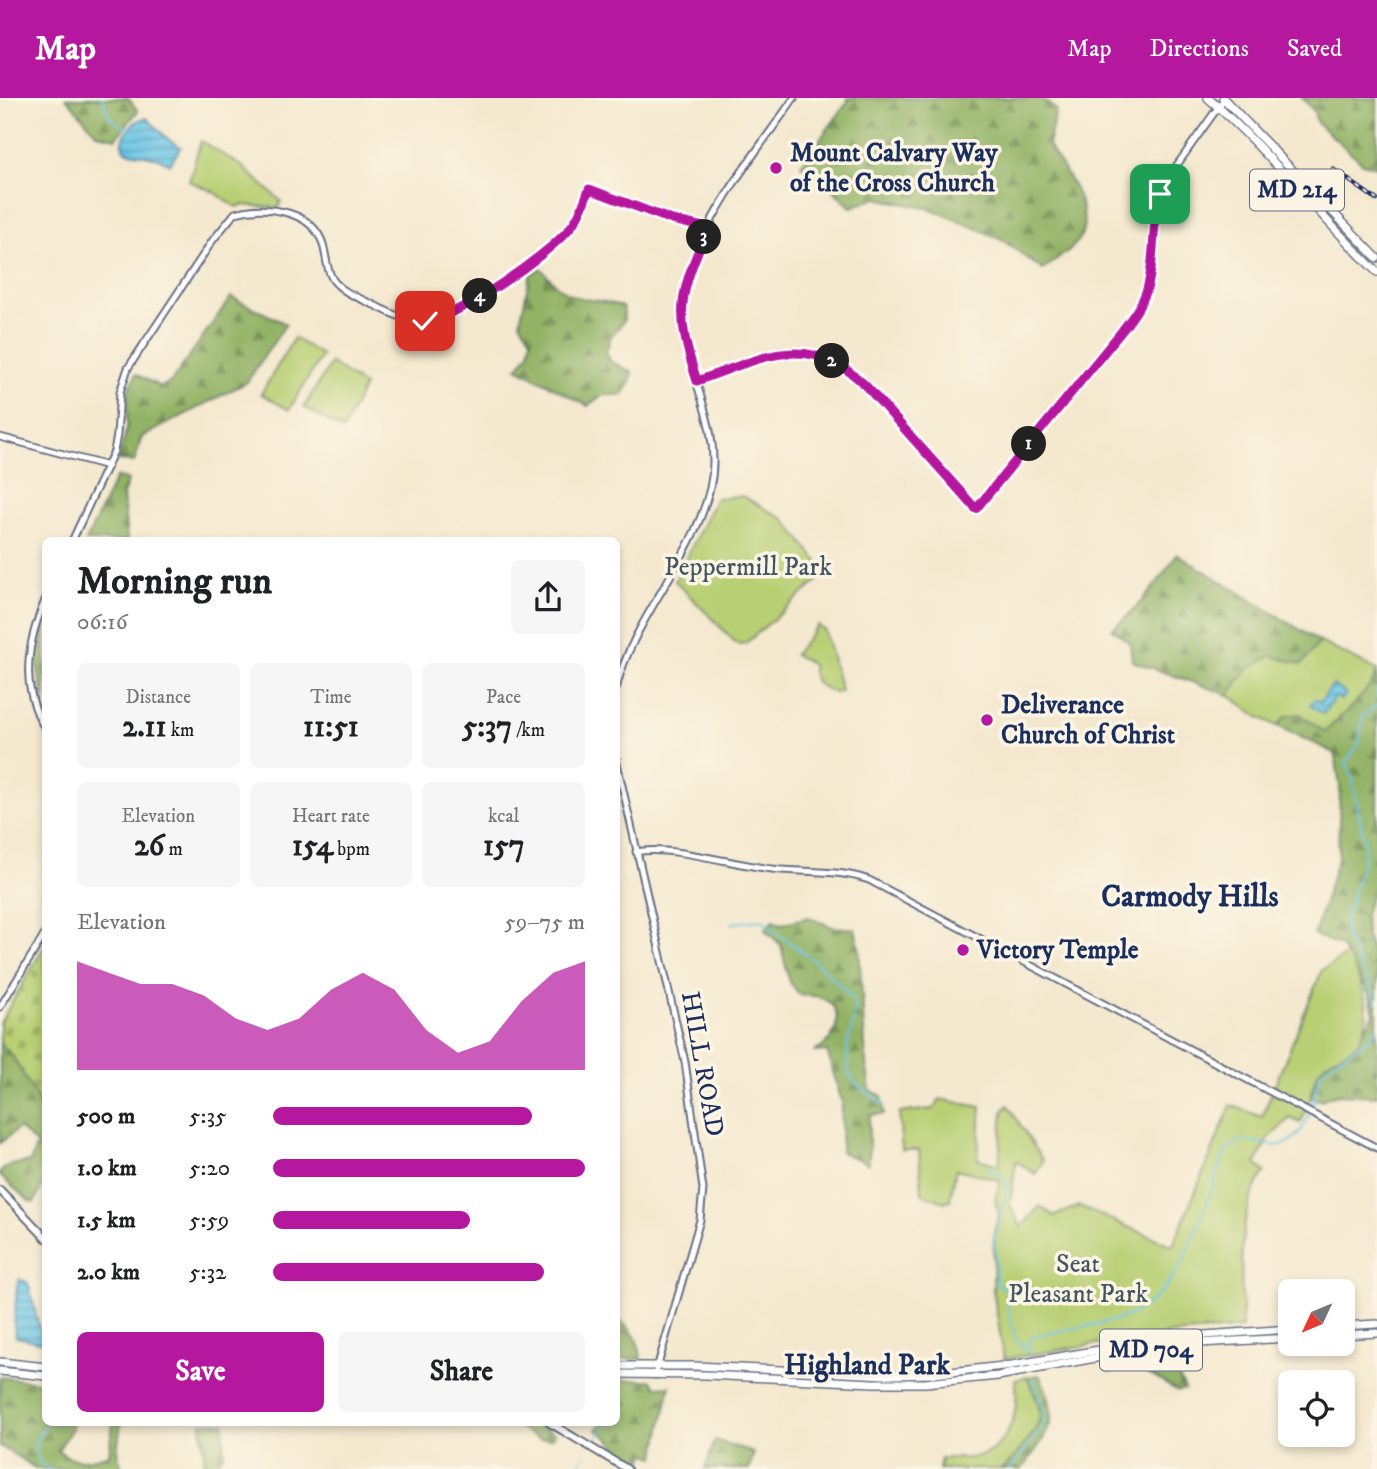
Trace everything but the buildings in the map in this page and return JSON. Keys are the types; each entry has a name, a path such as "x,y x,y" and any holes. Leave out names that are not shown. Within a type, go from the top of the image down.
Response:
{"main road":[{"name":"MD 214","path":"1208,98 1377,272"},
{"name":"MD 214","path":"1224,99 1377,258"},
{"path":"0,1190 42,1234"},
{"path":"1355,1325 1377,1324"},
{"name":"MD 704","path":"983,1374 1039,1360 1175,1337 1278,1330"},
{"path":"1355,1334 1377,1333"},
{"name":"MD 704","path":"620,1366 886,1375 983,1374 1189,1344 1278,1339"},
{"path":"0,1362 42,1367"},
{"path":"0,1371 42,1376"},
{"path":"620,1374 706,1375 874,1383 937,1382 983,1374"},
{"path":"555,1426 627,1469"}],"street":[{"path":"620,677 627,656 691,535 709,490 713,469 712,439 686,345 682,308 689,272 721,202 794,98"},
{"path":"697,381 772,354 810,354 836,363 867,387 976,509 1136,311 1148,284 1160,194 1172,172 1224,99"},
{"path":"74,537 108,466 117,435 120,392 128,368 212,240 236,213 262,209 287,213 300,219 310,225 321,240 329,273 339,286 405,319 431,321 456,312 545,253 574,223 589,189 672,220 708,228"},
{"path":"0,437 108,466"},
{"path":"42,607 33,626 28,666 32,699 42,721"},
{"name":"HILL ROAD","path":"620,778 685,1062 703,1189 700,1220 655,1375"},
{"path":"636,852 645,850 677,853 764,868 853,875 869,880 1377,1148"},
{"path":"0,1007 42,939"}],"green space":[{"path":"66,98 128,98 138,111 116,138 97,134"},
{"path":"847,98 1041,98 1056,110 1048,145 1069,178 1081,205 1083,230 1078,241 1043,270 1001,239 931,209 876,198 851,207 801,165 849,100"},
{"path":"1302,98 1377,98 1377,167 1363,163 1317,123 1314,111"},
{"path":"201,141 242,166 281,201 278,208 242,205 236,207 212,191 189,181"},
{"path":"540,268 565,292 624,308 624,321 611,336 606,352 611,362 632,372 630,384 623,395 602,395 588,406 517,368 529,353 531,339 520,322 530,275"},
{"path":"231,297 286,324 247,382 142,437 134,462 118,460 127,428 128,391 136,374 161,387 171,382"},
{"path":"294,338 322,355 289,410 261,394"},
{"path":"331,363 364,386 343,430 304,407"},
{"path":"116,477 128,480 123,495 127,537 88,537"},
{"name":"Peppermill Park","path":"742,496 784,519 822,567 823,576 746,643 737,644 675,581 716,498"},
{"path":"1177,554 1320,642 1302,664 1247,670 1229,695 1132,661 1130,643 1112,629 1148,594"},
{"path":"818,625 825,631 841,691 835,693 818,683 813,676 812,665 794,655"},
{"path":"42,636 42,691 38,664"},
{"path":"1320,642 1377,670 1362,695 1325,732 1300,714 1286,716 1277,726 1257,716 1229,695 1247,670 1271,656 1302,664"},
{"path":"1377,674 1377,866 1376,882 1365,914 1366,933 1377,969 1377,1096 1338,1094 1320,1100 1311,1098 1318,1070 1356,1045 1374,1014 1370,996 1341,946 1314,935 1338,858 1340,787 1335,753 1277,726 1286,716 1300,714 1325,732 1356,702"},
{"path":"808,917 833,927 855,929 859,946 870,1090 882,1096 884,1114 871,1115 869,1121 869,1164 841,1152 842,1102 827,1051 813,1052 822,1047 834,1032 834,1008 818,997 800,995 789,981 781,945 765,930 773,920 782,924"},
{"path":"42,950 42,1107 12,1055 0,1043 0,1023"},
{"name":"Seat Pleasant Park","path":"1347,955 1362,988 1367,1012 1366,1024 1356,1045 1329,1061 1318,1072 1309,1104 1300,1123 1290,1118 1267,1140 1256,1164 1265,1172 1248,1206 1244,1226 1242,1328 1140,1337 1004,1359 993,1289 994,1233 999,1214 995,1201 1000,1180 956,1169 950,1200 944,1202 922,1194 919,1150 902,1150 899,1113 933,1109 940,1099 981,1107 978,1159 999,1165 1003,1111 1008,1105 1043,1161 1035,1174 1016,1161 1010,1204 1021,1227 1040,1206 1054,1216 1079,1206 1173,1246 1231,1105 1262,1117 1322,970"},
{"path":"0,1043 12,1055 42,1107 42,1186 34,1203 0,1176 0,1172 9,1165 30,1162 37,1145 19,1128 0,1143"},
{"path":"620,1320 634,1335 641,1359 620,1359"},
{"path":"1181,1350 1182,1360 1173,1361 1173,1366 1185,1389 1178,1391 1137,1370 1119,1369 1109,1372 1110,1361"},
{"path":"1039,1375 1050,1403 1050,1425 1022,1469 1001,1469 1012,1460 1041,1410 1027,1377"},
{"path":"0,1377 42,1383 42,1426 72,1426 58,1450 76,1459 109,1454 113,1426 121,1426 117,1451 122,1469 37,1469 0,1446"},
{"path":"1027,1377 1040,1415 1035,1430 1011,1461 1000,1469 939,1469 941,1458 975,1457 996,1447 1010,1428 1014,1416 1015,1380"},
{"path":"620,1380 651,1380 656,1387 670,1386 655,1457 645,1454 638,1469 597,1430 599,1426 620,1426"},
{"path":"201,1426 224,1426 224,1454 213,1469 205,1469"},
{"path":"516,1426 540,1426 555,1434 553,1438 540,1439"},
{"path":"715,1440 754,1453 749,1469 705,1469"}],"water":[{"path":"147,118 169,140 181,147 170,164 158,158 126,151 122,144 131,126"},
{"path":"1333,685 1346,694 1341,700 1335,697 1323,714 1310,705 1315,699 1320,702"},
{"path":"19,1279 27,1282 29,1286 42,1343 16,1337 14,1326"}],"waterway":[{"path":"102,98 109,117 128,130"},
{"path":"1377,688 1377,698"},
{"path":"1377,705 1363,716 1358,746 1346,762 1353,780 1365,848 1363,864 1346,915 1345,934 1377,1002"},
{"path":"732,923 763,920 817,963 853,998 856,1011 847,1047 849,1074 855,1083 885,1106"},
{"path":"1028,1354 1028,1342 1035,1336 1124,1317 1145,1306 1163,1290 1190,1245 1227,1149 1239,1141 1281,1145 1292,1140 1309,1117 1318,1081 1326,1068 1365,1042 1377,1027"},
{"path":"987,1168 1002,1174 1005,1181 1005,1197 995,1237 996,1281 998,1286 1009,1291 1008,1309 1016,1339 1025,1348"},
{"path":"1010,1469 1041,1430 1046,1418 1033,1378"},
{"path":"44,1426 35,1447 39,1460 49,1469"},
{"path":"595,1440 606,1426"},
{"path":"576,1469 585,1455"}],"railway":[{"path":"1333,169 1377,200"}],"place":[{"name":"Mount Calvary Way of the Cross Church","path":"776,168"},
{"name":"Deliverance Church of Christ","path":"987,720"},
{"name":"Victory Temple","path":"963,950"}],"district":[{"name":"Carmody Hills","path":"1190,897"},
{"name":"Highland Park","path":"867,1365"}],"route":[{"path":"425,321 437,320 456,312 537,260 560,240 574,223 589,189 672,220 708,228 689,272 682,308 686,345 697,381 772,354 810,354 836,363 867,387 976,509 1136,311 1147,289 1160,194"}]}
